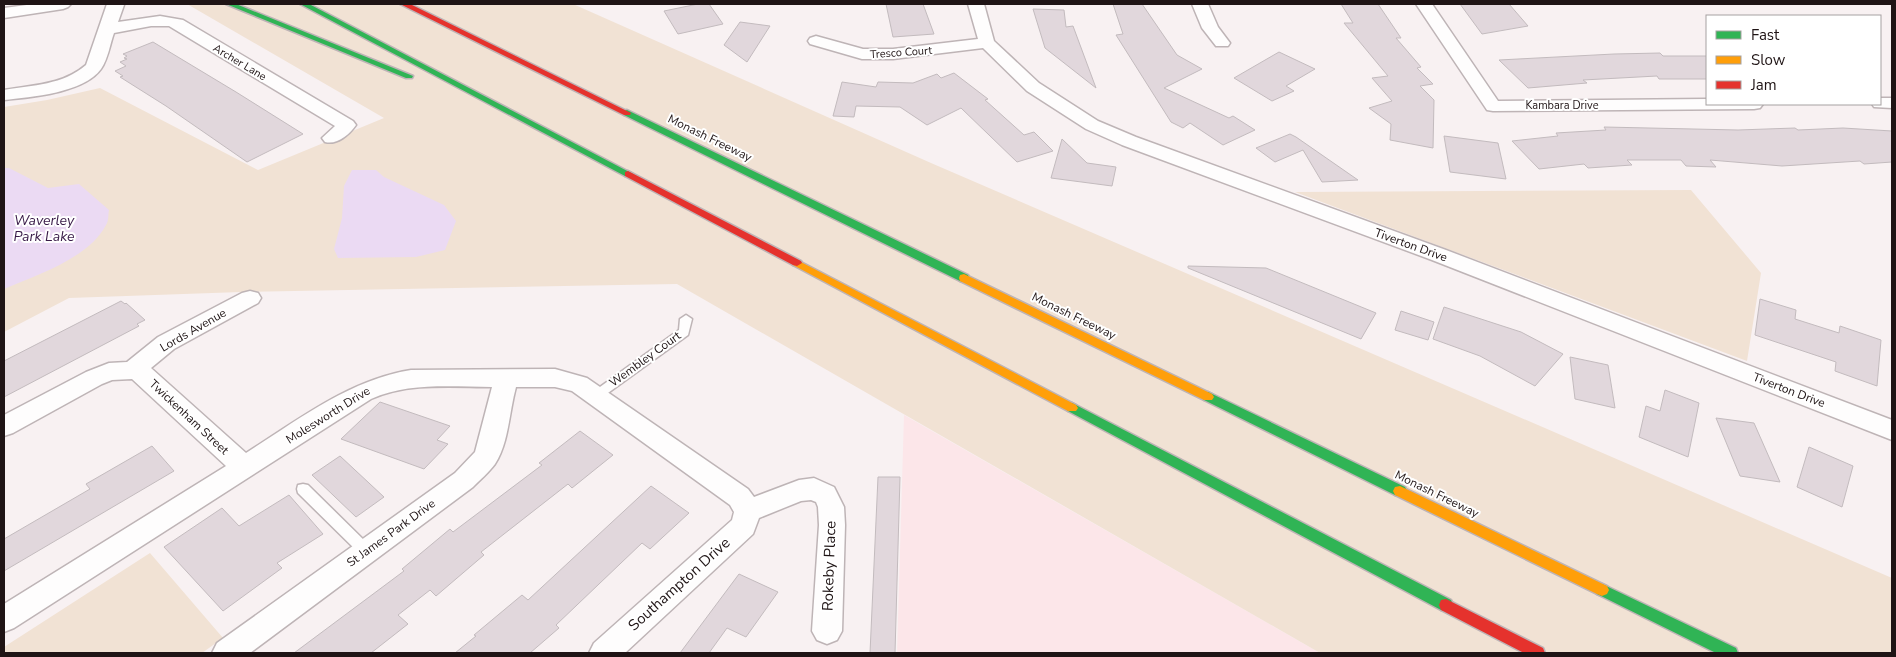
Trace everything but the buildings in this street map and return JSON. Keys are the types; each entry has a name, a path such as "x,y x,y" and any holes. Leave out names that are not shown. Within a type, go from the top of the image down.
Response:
{"highway":[{"path":"230,4 423,82"},
{"path":"304,4 1538,653"},
{"name":"Monash Freeway","path":"404,4 1731,653"},
{"path":"441,89 545,130"}],"street":[{"path":"4,13 63,4"},
{"path":"4,95 67,84 79,79 94,67 116,6 114,4"},
{"name":"Tiverton Drive","path":"976,4 987,43 1033,88 1092,126 1128,141 1439,255 1892,430"},
{"path":"1200,4 1210,28 1222,44"},
{"name":"Kambara Drive","path":"1424,4 1493,106 1706,104"},
{"name":"Archer Lane","path":"108,29 155,21 177,23 347,126 331,138"},
{"name":"Tresco Court","path":"816,41 862,54 893,54 987,43"},
{"name":"Lords Avenue","path":"133,370 166,343 250,298"},
{"path":"4,426 94,378 109,372 133,370"},
{"name":"Twickenham Street","path":"133,370 141,373 244,467"},
{"name":"St James Park Drive","path":"227,653 464,480 485,458 491,444 499,404 507,378"},
{"name":"Molesworth Drive","path":"4,619 373,387 411,379 555,378 579,384 739,497 748,511"},
{"name":"Rokeby Place","path":"748,511 799,491 814,489 824,495 831,507 832,525 827,631"},
{"name":"Southampton Drive","path":"604,653 744,526 748,511"}],"lane":[{"name":"Wembley Court","path":"596,395 684,332 686,319"},
{"path":"303,489 366,551"}],"shaded area":[{"path":"187,4 573,4 931,163 1892,578 1892,653 1320,653 677,284 241,292 69,298 4,332 4,107 100,88 258,170 384,118"},
{"path":"1691,190 1761,273 1747,361 1295,192"},
{"path":"904,415 1320,653 897,653"},
{"path":"150,553 223,638 202,653 4,653 4,647"}],"water":[{"name":"Waverley Park Lake","path":"4,168 9,168 48,188 79,184 109,210 107,223 98,237 88,247 61,264 4,289"},
{"path":"352,170 376,170 384,177 444,205 456,221 445,250 416,257 338,258 334,249 342,218 344,186"}],"traffic: fast":[{"path":"230,4 409,76"},
{"path":"304,4 628,174"},
{"path":"627,113 964,278"},
{"path":"1208,397 1400,491"},
{"path":"1072,408 1446,605"},
{"path":"1602,590 1731,653"}],"traffic: slow":[{"path":"797,263 1072,408"},
{"path":"964,278 1208,397"},
{"path":"1400,491 1602,590"}],"traffic: jam":[{"path":"404,4 627,113"},
{"path":"628,174 797,263"},
{"path":"1446,605 1538,653"}]}
